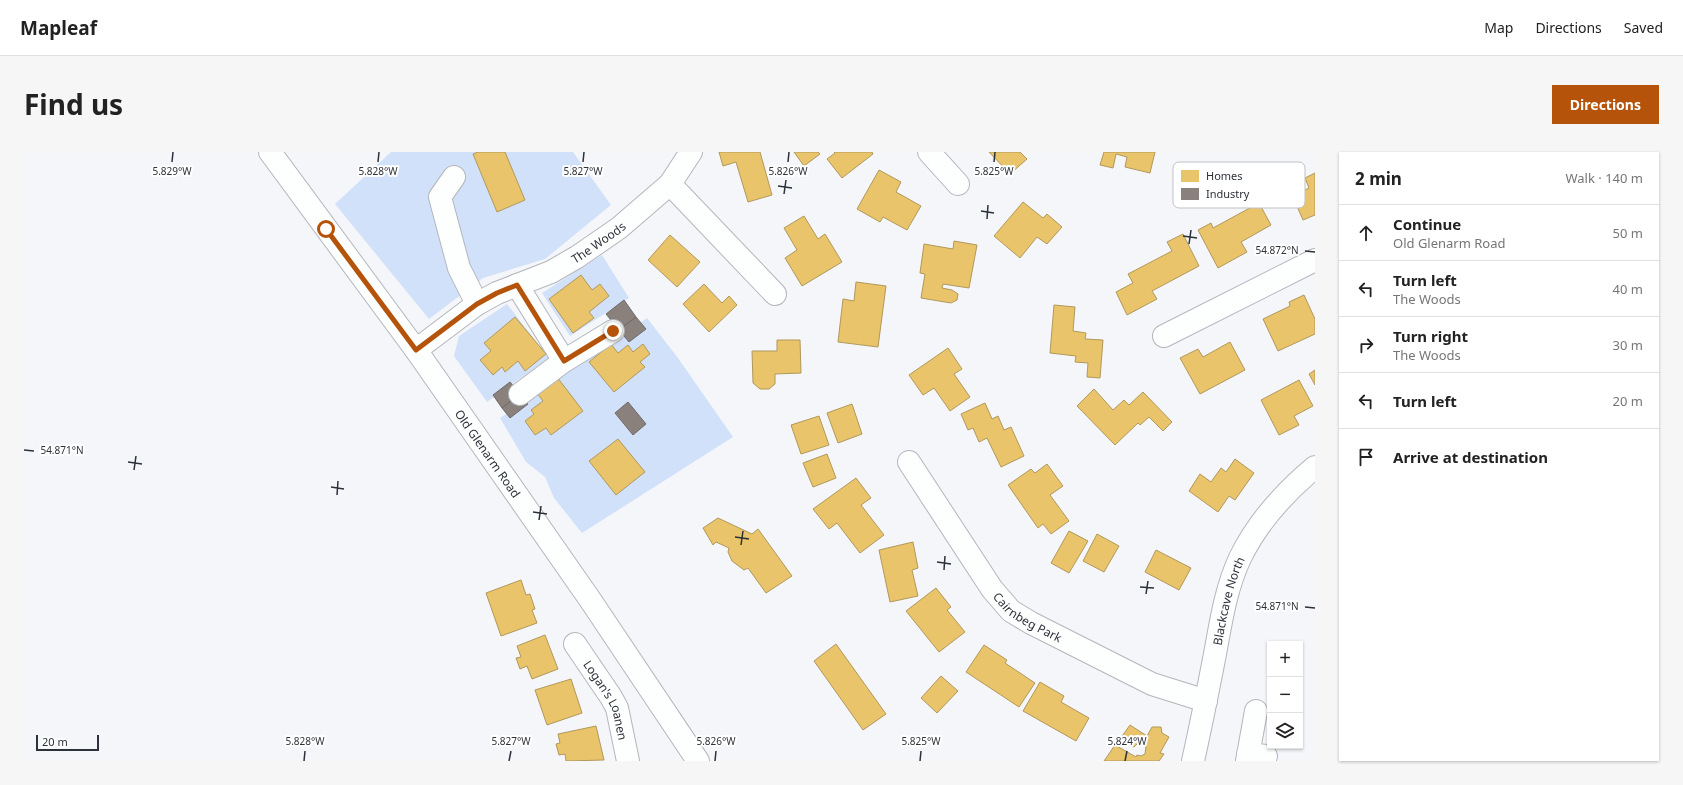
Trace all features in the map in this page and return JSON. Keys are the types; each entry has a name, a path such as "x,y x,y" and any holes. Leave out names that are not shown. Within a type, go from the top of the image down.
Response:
{"street":[{"name":"Old Glenarm Road","path":"270,152 416,350 591,602 698,761"},
{"name":"The Woods","path":"416,350 477,304 497,293 551,272 577,257 619,228 670,184 691,152"},
{"path":"928,152 958,184"},
{"path":"454,177 440,197 459,268 477,304"},
{"path":"670,184 775,294"},
{"path":"1164,336 1315,260"},
{"path":"517,285 564,361"},
{"path":"520,394 564,361 613,331"},
{"name":"Cairnbeg Park","path":"909,462 992,590 1011,611 1031,623 1152,684 1206,701"},
{"name":"Blackcave North","path":"1193,761 1227,594 1240,558 1247,545 1270,513 1294,485 1315,467"},
{"name":"Logan's Loanen","path":"575,644 615,704 619,716 628,761"},
{"path":"1254,757 1256,710"}],"shaded area":[{"path":"391,152 573,152 611,205 545,259 483,278 429,319 335,204"},
{"path":"602,255 629,298 570,336 542,293"},
{"path":"507,304 549,358 487,402 454,356 459,336"},
{"path":"647,318 678,358 733,437 582,533 554,498 545,477 526,462 500,418"}],"building: Homes":[{"path":"478,152 505,152 525,200 497,212 473,154"},
{"path":"719,152 760,152 772,195 748,202 736,162 723,166"},
{"path":"794,152 818,152 820,154 804,166"},
{"path":"834,152 872,152 873,154 842,178 827,159 835,153"},
{"path":"989,152 1020,152 1027,159 1010,174"},
{"path":"1104,152 1155,152 1150,173 1125,167 1127,157 1116,154 1113,168 1100,165"},
{"path":"879,170 901,182 896,192 921,206 907,230 883,217 880,222 857,209"},
{"path":"1315,173 1315,215 1303,220 1298,208 1305,208 1305,190 1309,188 1305,178"},
{"path":"1023,202 1043,218 1047,214 1062,227 1047,244 1037,237 1020,258 994,236"},
{"path":"1250,208 1262,208 1271,225 1241,242 1247,252 1218,268 1198,230 1211,223 1213,228"},
{"path":"804,216 818,239 825,234 842,262 802,286 785,258 797,250 784,228"},
{"path":"1183,234 1199,266 1152,291 1157,299 1127,315 1116,292 1133,283 1128,274 1172,251 1167,242"},
{"path":"670,235 700,262 677,287 648,260"},
{"path":"954,241 977,245 969,288 943,284 942,288 952,290 958,294 957,300 951,303 921,298 925,274 920,273 924,244 953,249"},
{"path":"581,275 592,290 600,284 609,296 589,312 594,318 573,333 549,299"},
{"path":"856,282 886,286 878,347 838,342 843,299 854,301"},
{"path":"704,284 722,303 729,296 737,305 709,332 683,304"},
{"path":"1304,295 1315,319 1315,334 1278,351 1263,319 1290,306 1289,302"},
{"path":"1054,305 1075,307 1073,331 1086,333 1085,339 1103,340 1100,378 1087,377 1088,363 1075,362 1076,356 1050,353"},
{"path":"515,317 546,354 525,371 518,361 505,372 502,367 493,375 480,360 491,351 484,343"},
{"path":"777,340 800,340 801,373 775,374 775,384 769,389 760,389 753,383 752,351 777,351"},
{"path":"1230,342 1245,370 1200,394 1180,358 1198,349 1203,357"},
{"path":"611,344 618,353 628,345 633,352 643,344 650,354 640,362 645,367 614,392 589,362"},
{"path":"948,348 962,369 954,374 970,397 950,411 934,388 923,395 909,375"},
{"path":"1315,370 1315,385 1309,374"},
{"path":"557,377 583,411 551,435 546,428 535,435 525,421 534,414 531,410 543,401 537,393"},
{"path":"1299,380 1313,406 1294,416 1299,425 1279,435 1261,400"},
{"path":"1094,389 1113,410 1124,400 1129,405 1143,392 1172,422 1163,431 1149,417 1140,425 1138,423 1115,445 1077,406"},
{"path":"985,403 992,419 998,416 1004,430 1011,427 1024,456 1001,467 987,438 979,442 973,428 968,430 961,414"},
{"path":"852,404 862,434 838,443 827,413"},
{"path":"819,416 829,445 801,454 791,425"},
{"path":"618,439 645,472 616,495 589,461"},
{"path":"827,454 836,478 813,487 803,463"},
{"path":"1235,459 1254,473 1235,500 1229,496 1218,512 1189,491 1200,474 1211,482 1221,468 1226,472"},
{"path":"1047,464 1063,486 1050,495 1069,521 1051,534 1043,524 1038,528 1008,485 1031,469 1035,473"},
{"path":"856,478 871,498 861,505 884,535 860,553 837,523 829,529 813,509"},
{"path":"718,518 752,534 758,529 792,576 766,593 748,568 744,570 732,561 728,552 729,548 716,542 713,545 703,528"},
{"path":"1069,531 1088,541 1069,573 1051,563"},
{"path":"1097,534 1119,546 1104,572 1083,561"},
{"path":"913,542 918,568 912,570 918,596 890,602 879,550"},
{"path":"1156,550 1191,568 1179,590 1145,572"},
{"path":"521,580 526,595 530,594 535,609 532,610 537,623 501,636 486,593"},
{"path":"936,588 951,607 947,610 965,632 939,652 906,611"},
{"path":"545,635 558,669 532,679 527,666 520,669 516,658 521,657 517,646"},
{"path":"836,644 886,714 863,730 814,661"},
{"path":"984,645 1007,660 1005,663 1035,683 1019,707 966,672"},
{"path":"941,676 958,691 937,713 921,698"},
{"path":"571,679 582,713 547,725 535,690"},
{"path":"1040,682 1064,696 1061,702 1089,718 1076,741 1023,711"},
{"path":"1130,725 1147,736 1152,727 1161,727 1162,733 1169,737 1160,753 1164,754 1159,761 1104,761 1115,745 1136,757 1137,755 1141,756 1145,754 1146,746 1143,743 1138,743 1134,747 1120,739"},
{"path":"596,726 604,760 566,761 565,754 559,755 556,744 560,743 558,734"}],"building: Industry":[{"path":"624,300 636,317 619,330 606,314"},
{"path":"636,317 646,329 629,342 619,330"},
{"path":"510,382 520,394 502,408 493,395"},
{"path":"520,394 528,404 510,418 502,408"},
{"path":"628,402 646,424 633,435 615,413"}],"route":[{"path":"326,229 416,350 477,304 497,293 517,285 564,361 613,331"}]}
